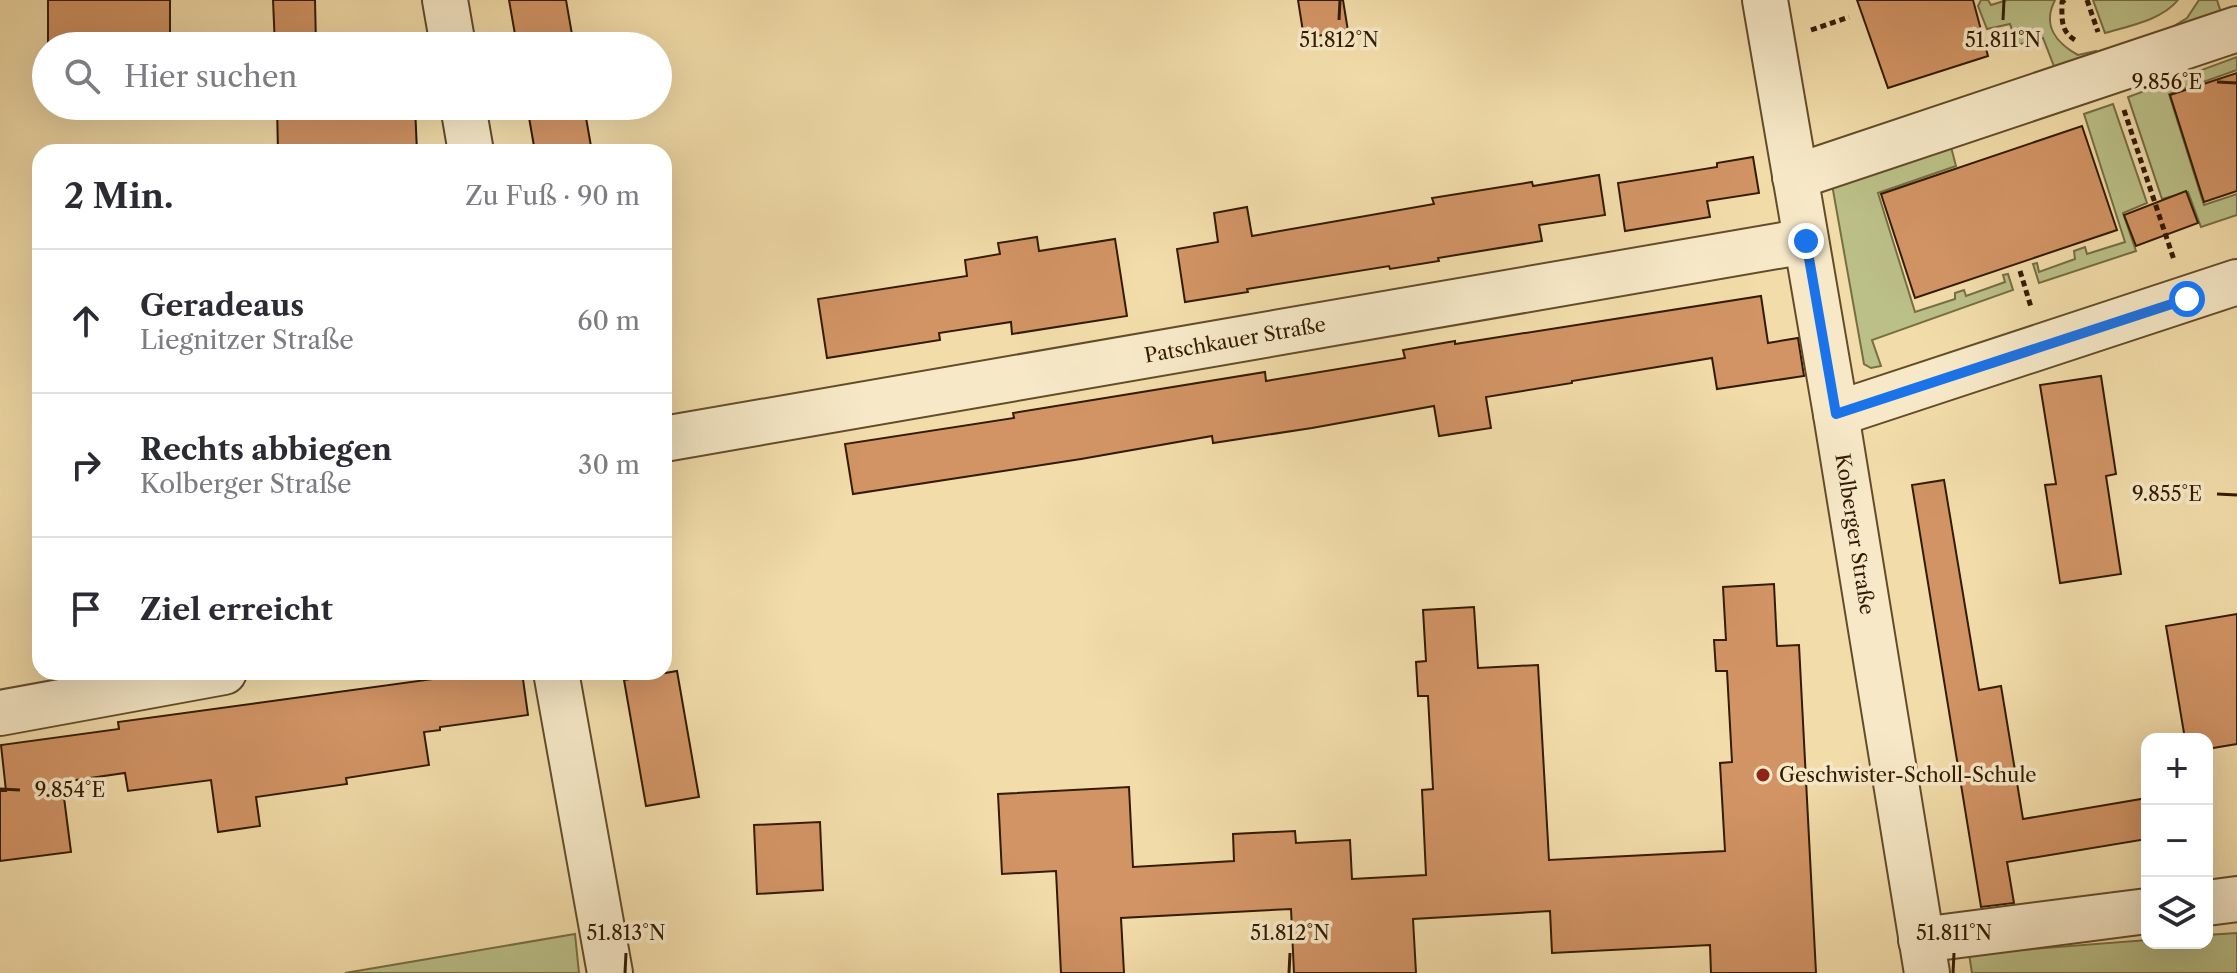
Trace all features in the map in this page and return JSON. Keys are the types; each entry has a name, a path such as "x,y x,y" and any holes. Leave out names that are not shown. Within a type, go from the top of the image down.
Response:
{"street":[{"path":"445,0 451,32"},
{"name":"Kolberger Straße","path":"1765,0 1924,957"},
{"path":"1795,177 2106,57 2237,29"},
{"path":"465,120 470,144"},
{"name":"Patschkauer Straße","path":"672,438 1806,241"},
{"path":"1836,414 2237,282"},
{"path":"0,713 180,680"},
{"path":"557,680 610,973"},
{"path":"2213,902 2237,899"},
{"path":"1924,957 2141,912"}],"path":[{"path":"2065,0 2062,2 2061,20 2066,35 2106,57"},
{"path":"2087,0 2187,299"}],"green space":[{"path":"1981,0 1988,0 1991,5 2007,0 2055,0 2050,17 2058,39 2078,55 2096,51 2099,60 2057,74 2043,38 2017,45 2010,24 1987,29 1978,6"},
{"path":"2093,0 2178,0 2163,13 2105,33"},
{"path":"2199,0 2217,0 2223,19 2169,29 2187,18"},
{"path":"2237,57 2237,70 2169,94 2204,205 2237,194 2237,215 2201,227 2188,192 2162,199 2128,97"},
{"path":"2113,104 2147,203 2123,213 2136,251 2039,283 2033,264 2037,263 2039,272 2075,259 2074,251 2085,247 2087,254 2125,242 2084,114"},
{"path":"1951,147 1956,166 1878,193 1915,312 1955,299 1955,293 1964,290 1966,296 2005,282 2003,275 2008,274 2013,290 1872,340 1881,366 1871,368 1864,364 1831,179"},
{"path":"2237,933 2237,973 1972,973 1969,954 2141,940 2141,949 2213,949 2213,935"},
{"path":"575,934 579,973 345,973"}],"building":[{"path":"48,0 170,0 170,32 48,32"},
{"path":"273,0 315,0 316,32 274,32"},
{"path":"509,0 566,0 572,32 515,32"},
{"path":"1298,0 1343,0 1348,31 1304,38"},
{"path":"1857,0 1973,0 1988,56 1888,88"},
{"path":"2237,73 2237,191 2204,202 2170,95"},
{"path":"277,120 416,120 417,144 278,144"},
{"path":"529,120 586,120 591,144 534,144"},
{"path":"2082,126 2117,230 1915,298 1881,194"},
{"path":"1753,157 1759,193 1707,201 1710,217 1625,231 1618,183 1717,167 1717,163"},
{"path":"1599,175 1605,215 1539,225 1542,241 1185,302 1177,249 1218,242 1214,213 1247,207 1252,236 1434,204 1432,198"},
{"path":"2186,191 2198,223 2136,246 2124,215"},
{"path":"1037,237 1039,251 1115,239 1127,316 1012,334 1011,322 939,333 940,340 827,358 818,299 967,276 965,260 1000,254 998,243"},
{"path":"1761,296 1768,343 1798,338 1804,376 1717,389 1712,358 1486,397 1491,428 1439,436 1434,406 1213,443 1212,436 853,494 845,444 1014,418 1013,413 1265,372 1266,381 1405,358 1403,350 1455,341 1455,344"},
{"path":"2101,376 2116,474 2106,476 2121,574 2060,583 2045,485 2056,484 2040,385"},
{"path":"1944,480 1979,690 2001,686 2023,819 2141,799 2141,840 2007,862 2014,903 1981,907 1912,485"},
{"name":"Geschwister-Scholl-Schule","path":"1774,584 1777,646 1799,645 1816,973 1711,973 1710,945 1552,953 1550,911 1413,919 1416,973 1294,973 1291,909 1121,918 1124,973 1061,973 1056,871 1002,874 998,794 1129,787 1133,867 1234,861 1233,834 1295,831 1296,843 1350,840 1352,879 1426,875 1422,790 1433,789 1428,696 1418,696 1416,662 1426,661 1423,610 1474,607 1478,668 1538,665 1549,860 1725,851 1720,763 1732,762 1727,671 1716,671 1714,640 1726,640 1723,587"},
{"path":"2237,614 2237,744 2213,748 2213,733 2184,733 2166,626"},
{"path":"677,671 699,797 646,806 624,680 672,680 672,672"},
{"path":"426,680 523,680 528,715 424,732 429,765 346,778 347,784 256,797 260,826 218,832 211,780 128,791 125,773 62,782 71,852 0,861 0,791 6,791 1,745 119,729 118,722"},
{"path":"820,822 823,890 757,894 754,825"}],"place":[{"name":"Geschwister-Scholl-Schule","path":"1763,775"}],"route":[{"path":"1806,241 1836,414 2187,299"}]}
